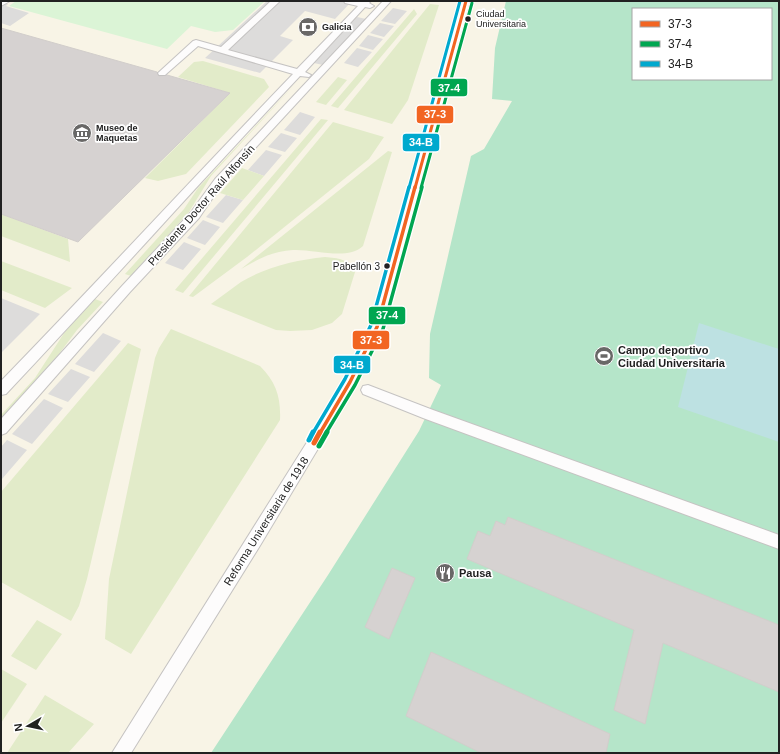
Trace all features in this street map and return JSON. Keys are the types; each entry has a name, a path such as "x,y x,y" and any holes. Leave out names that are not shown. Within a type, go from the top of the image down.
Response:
{"lane":[{"path":"1,4 6,1"},
{"path":"222,51 276,1"},
{"path":"348,1 383,5"},
{"name":"Reforma Universitaria de 1918","path":"121,753 314,443 350,382 377,327 466,1"},
{"name":"Presidente Doctor Raúl Alfonsín","path":"1,390 94,293 189,188 365,3"},
{"name":"Presidente Doctor Raúl Alfonsín","path":"1,429 126,289 195,215 219,181 383,5"},
{"path":"162,73 196,43 315,78"},
{"path":"368,390 779,542"}],"shaded area":[{"name":"Ciudad Universitaria","path":"1,1 779,1 779,753 1,753"},
{"path":"267,1 352,1 335,19 305,11 280,36 293,40 260,73 205,58"},
{"path":"1,2 8,4 6,6 29,13 10,26 1,23"},
{"path":"393,8 407,11 395,24 381,21"},
{"path":"357,17 366,19 323,65 314,63"},
{"path":"380,23 394,26 384,37 370,33"},
{"path":"368,35 383,39 373,50 359,46"},
{"path":"357,48 372,52 358,67 344,63"},
{"path":"300,112 315,117 300,135 284,130"},
{"path":"281,133 297,138 285,152 268,147"},
{"path":"266,150 282,155 264,176 248,170"},
{"path":"226,195 243,200 223,223 206,217"},
{"path":"203,220 220,227 205,245 187,238"},
{"path":"184,242 201,249 183,270 165,263"},
{"path":"1,298 40,314 1,353"},
{"path":"103,333 121,341 94,372 75,364"},
{"path":"71,369 90,377 68,402 48,394"},
{"path":"44,399 63,408 32,444 12,434"},
{"path":"7,440 27,450 2,479 1,447"}],"green space":[{"path":"16,1 265,1 233,30 215,32 191,26 167,49 9,6"},
{"name":"Campo deportivo Ciudad Universitaria","path":"506,1 779,1 779,753 211,753 328,575 419,431 441,385 429,378 430,334 471,156 484,149 512,101 492,99 495,48"},
{"path":"430,4 439,5 408,100 392,124 344,110"},
{"path":"414,9 417,14 338,108 331,106"},
{"path":"203,61 264,79 269,87 186,174 158,181 145,178 230,93 178,77 194,62"},
{"path":"338,77 347,80 326,105 316,102"},
{"path":"297,82 211,176 189,212 131,276 125,274 184,209 198,188"},
{"path":"321,119 328,120 183,293 175,290"},
{"path":"333,122 384,137 369,159 247,257 193,297 189,296"},
{"path":"388,151 392,152 363,246 348,253 340,254 302,250 279,252 260,259 241,269"},
{"path":"242,168 264,176 243,200 220,193"},
{"path":"1,214 68,239 70,262 1,236"},
{"path":"325,257 343,260 350,264 355,272 342,314 332,323 312,330 276,330 211,304 241,282 261,272 292,262"},
{"path":"1,261 72,288 45,308 1,290"},
{"path":"95,299 103,302 77,330 56,358 1,418 1,415 35,378 68,327"},
{"path":"171,329 260,366 274,384 280,404 280,420 131,654 105,639 109,579 155,358 159,348"},
{"path":"128,343 141,349 87,579 79,606 71,621 1,582 1,492"},
{"path":"37,620 62,634 36,670 11,656"},
{"path":"1,669 27,684 1,723"},
{"path":"45,695 94,724 68,753 7,753"}],"water":[{"path":"699,323 779,349 779,442 678,407"}],"building":[{"path":"1,28 157,72 159,76 167,75 230,93 78,242 1,214"},
{"path":"508,517 779,625 779,692 663,643 645,724 614,710 634,630 467,559 478,531 490,536 496,521 505,525"},
{"path":"392,568 415,578 389,639 365,627"},
{"path":"431,652 610,734 606,753 481,753 406,716"}],"transit line":[{"name":"34-B","path":"309,440 345,379 371,325 460,1"},
{"name":"37-3","path":"314,443 350,382 377,327 466,1"},
{"name":"37-4","path":"319,446 355,385 383,329 472,3"}],"place":[{"name":"Ciudad Universitaria","path":"468,19"},
{"name":"Galicia","path":"308,27"},
{"name":"Museo de Maquetas","path":"82,133"},
{"name":"Pabellón 3","path":"387,266"},
{"name":"Campo deportivo Ciudad Universitaria","path":"604,356"},
{"name":"Pausa","path":"445,573"}]}
